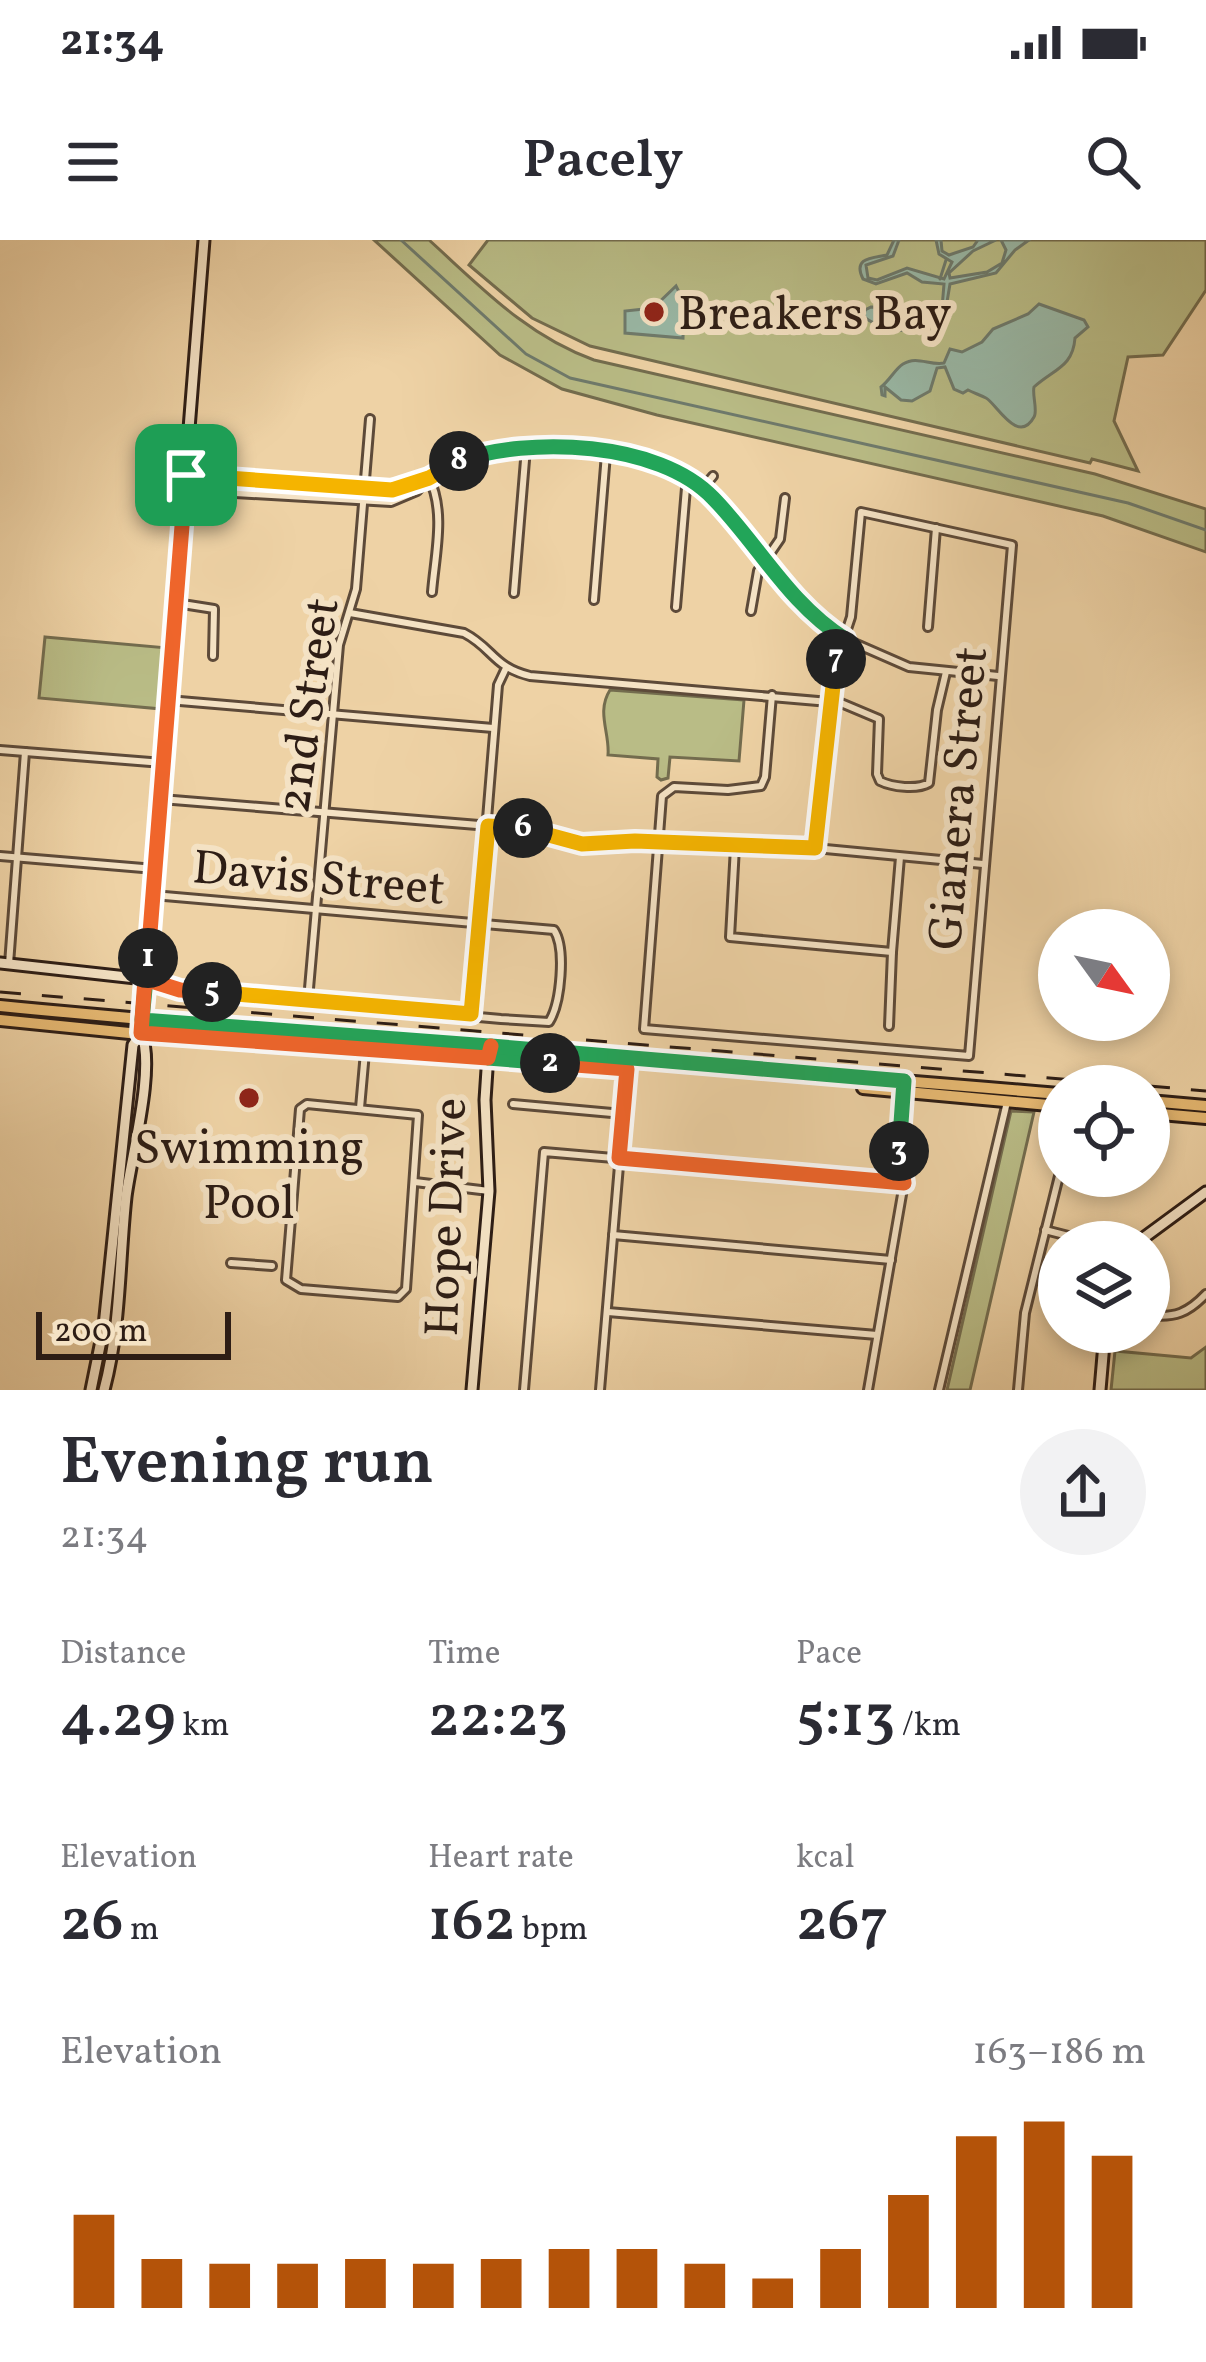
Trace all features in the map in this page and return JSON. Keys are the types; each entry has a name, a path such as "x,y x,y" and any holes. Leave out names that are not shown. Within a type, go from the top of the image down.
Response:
{"main road":[{"path":"0,1006 142,1026 365,1048 488,1052"},
{"path":"0,1020 142,1026 1038,1093"},
{"path":"863,1088 904,1086 1038,1104"},
{"path":"1170,1103 1206,1106"},
{"path":"1170,1115 1206,1118"}],"street":[{"path":"104,1390 116,1327 126,1198 147,1046 142,1026 145,979 204,240"},
{"name":"2nd Street","path":"308,1000 339,645 356,589 370,419"},
{"path":"186,475 392,490 466,459 563,444 657,464 703,488 806,608 845,639 895,662 998,676"},
{"path":"514,593 526,448"},
{"path":"594,600 606,453"},
{"path":"676,607 686,476"},
{"path":"703,488 713,476"},
{"path":"184,490 391,502 406,497 429,478"},
{"path":"429,478 438,508 433,592"},
{"path":"752,611 754,584 780,539 785,498"},
{"path":"815,848 833,668 851,617 861,512 936,529 928,627"},
{"name":"Gianera Street","path":"659,843 644,1029 968,1056 1012,545 936,529"},
{"path":"176,602 214,609 213,656"},
{"path":"350,613 464,633 506,668 530,676 829,700 878,719 880,781 924,786 931,775 946,672"},
{"path":"26,752 4,963 145,979 180,990 471,1014 499,685 506,668"},
{"path":"659,843 662,801 669,788 761,786 772,695"},
{"path":"168,700 495,728"},
{"path":"0,750 163,763"},
{"path":"160,799 539,830 582,844 815,848 982,864"},
{"path":"735,847 730,937 892,952"},
{"name":"Davis Street","path":"0,856 155,869"},
{"path":"889,1026 901,856"},
{"name":"Davis Street","path":"153,895 554,930 560,941 554,1016 549,1022 471,1014"},
{"path":"91,1390 104,1326 134,1045 142,1026"},
{"path":"360,1108 365,1048"},
{"name":"Hope Drive","path":"472,1390 489,1191 484,1100 488,1052"},
{"path":"603,1390 627,1063"},
{"path":"868,1390 904,1183 899,1154 904,1086"},
{"path":"939,1390 1007,1102"},
{"path":"307,1104 360,1108 418,1115 402,1295 301,1288 288,1285 285,1273 301,1109 307,1104"},
{"path":"513,1104 623,1114"},
{"path":"524,1390 544,1152 904,1183"},
{"path":"414,1182 489,1191"},
{"path":"1165,1221 1206,1190"},
{"path":"236,1205 278,1209"},
{"path":"614,1235 891,1260"},
{"path":"1018,1390 1025,1313 1038,1262"},
{"path":"231,1263 272,1266"},
{"path":"1170,1317 1191,1310 1206,1294"},
{"path":"608,1312 877,1335"},
{"path":"1100,1390 1103,1353"}],"green space":[{"path":"374,240 429,240 526,324 594,360 1095,474 1206,509 1206,552 1103,516 657,415 562,389 500,355"},
{"path":"488,240 1206,240 1206,290 1163,355 1128,357 1114,421 1138,471 590,346 532,318 469,265"},
{"path":"45,637 168,648 162,709 39,698"},
{"path":"610,690 744,700 739,761 670,757 668,778 661,780 658,759 608,755 604,714"},
{"path":"1011,1111 1034,1112 970,1390 947,1390"},
{"path":"1206,1347 1206,1390 1111,1390 1115,1353 1191,1358"}],"shaded area":[{"path":"894,240 899,240 893,256 866,265 868,278 877,280 907,268 944,279 952,262 939,254 936,240 941,240 942,251 949,255 973,247 978,240 996,240 973,251 949,273 950,278 987,272 1002,263 1006,250 1001,240 1029,240 996,273 950,284 946,308 950,316 930,327 907,330 874,323 864,317 865,310 942,308 944,284 922,282 907,273 876,284 863,279 862,263 887,255"},
{"name":"Breakers Bay","path":"676,286 684,302 683,338 625,333 625,311 653,308"},
{"path":"1039,304 1084,320 1088,327 1075,338 1066,362 1034,387 1035,414 1028,425 1014,425 986,398 954,389 945,367 937,368 930,391 912,401 901,400 885,387 882,395 881,387 903,364 913,360 944,363 950,349 962,352 982,342 993,329"}],"waterway":[{"path":"401,240 526,354 570,378 1128,503 1206,530"},
{"path":"940,279 946,260"}],"railway":[{"path":"0,992 1038,1077"},
{"path":"1170,1088 1206,1091"}],"place":[{"name":"Breakers Bay","path":"654,312"},
{"name":"Swimming Pool","path":"249,1098"}],"route":[{"path":"186,475 152,915 142,1004 142,1020 489,1046 488,1058 627,1069 619,1158 904,1183 899,1154 904,1081 489,1046 488,1058 141,1033 142,1004 145,979 180,990 471,1014 488,826 539,830 582,844 635,841 815,848 831,677 845,639 797,600 710,494 686,476 657,464 553,444 466,459 392,490 186,475"}]}
